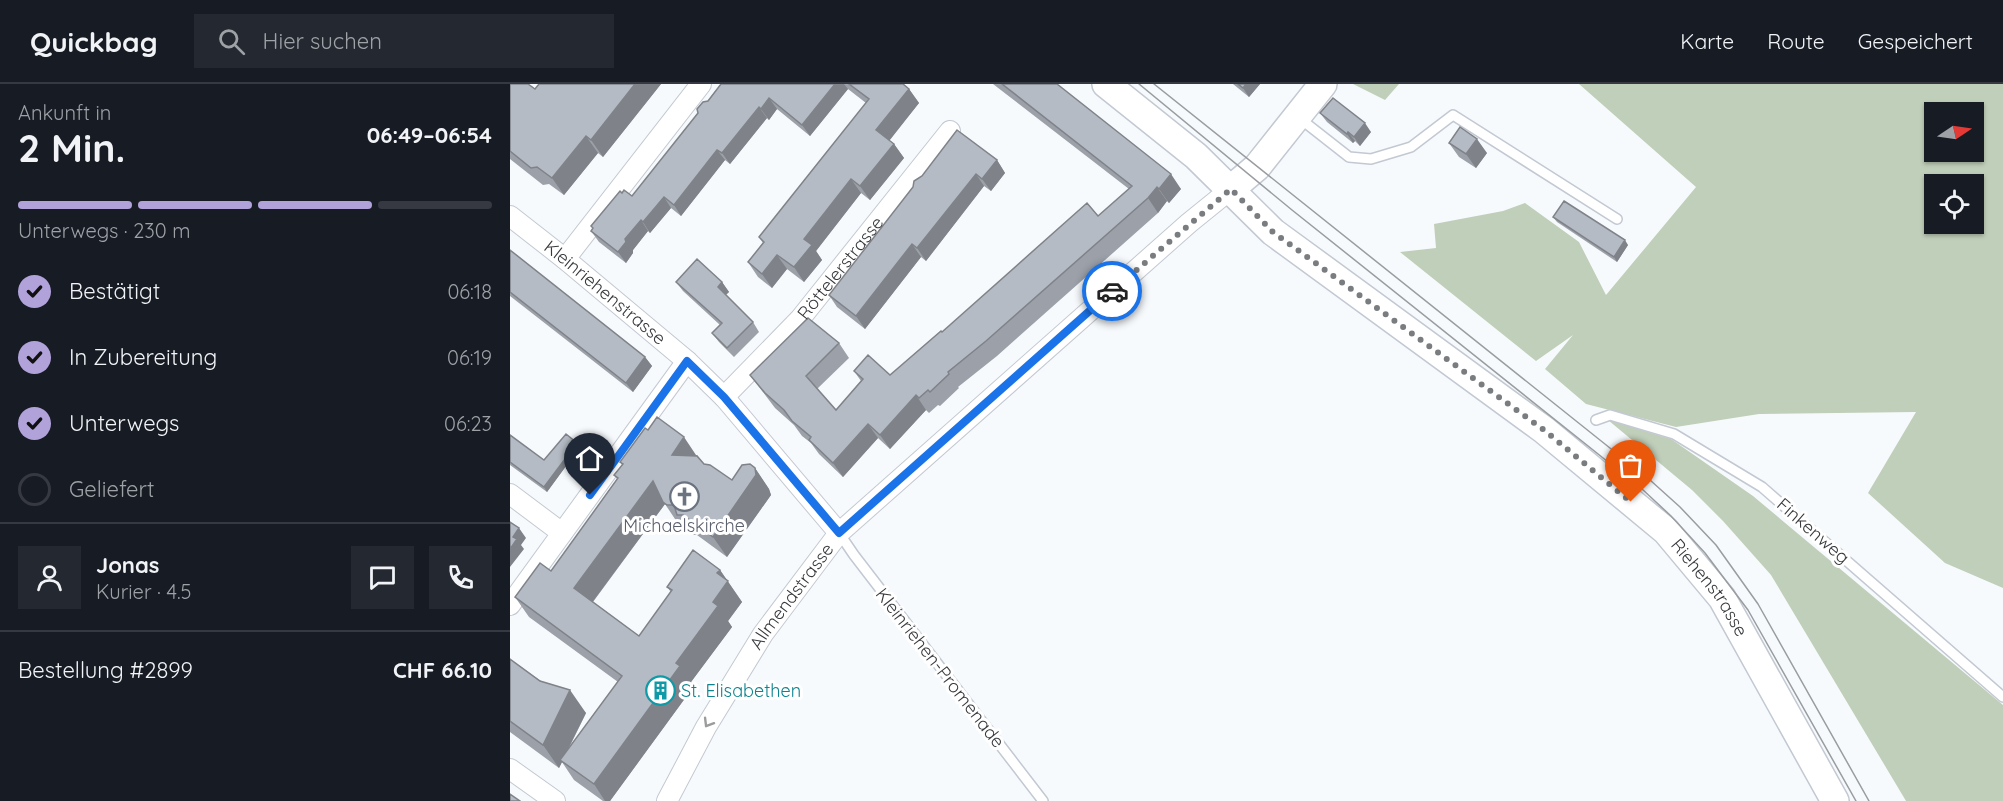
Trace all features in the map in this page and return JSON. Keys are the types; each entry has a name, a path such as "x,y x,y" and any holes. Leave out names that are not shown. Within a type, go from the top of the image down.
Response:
{"main road":[{"name":"Riehenstrasse","path":"1106,84 1196,156 1273,232 1544,430 1666,531 1722,598 1834,801"},
{"path":"1231,189 1257,167 1323,84"}],"street":[{"path":"565,259 701,84"},
{"name":"Röttelerstrasse","path":"724,397 800,319 950,131"},
{"name":"Allmendstrasse","path":"667,801 706,727 763,634 839,533 1180,231 1231,189"},
{"name":"Kleinriehenstrasse","path":"510,216 687,361 724,397 839,533"},
{"path":"510,605 687,361"},
{"path":"510,494 562,533"},
{"path":"510,769 555,801"}],"lane":[{"path":"1298,117 1349,157 1371,159 1411,147 1453,115 1617,219"},
{"name":"Finkenweg","path":"1596,420 1610,415 1674,434 1762,487 2003,697"},
{"name":"Kleinriehen-Promenade","path":"839,533 1043,801"}],"green space":[{"path":"1353,84 1399,84 1385,100"},
{"path":"1579,84 2003,84 2003,588 1945,563 1868,493 1916,412 1759,414 1676,427 1586,404 1545,369 1573,335 1536,361 1400,252 1436,248 1434,224 1503,211 1525,203 1579,242 1606,295 1696,187"},
{"path":"1608,420 1671,439 1753,496 2003,705 2003,801 1906,801 1771,575 1692,490"}],"building":[{"path":"510,84 528,84 535,89 539,84 635,84 591,140 586,136 552,178 537,167 531,168 510,151"},
{"path":"721,84 835,84 802,125 769,98 722,153 717,150 674,205 664,197 625,239 626,242 618,252 591,231 593,228 591,226 620,191 622,193 624,190 632,196 698,113 697,109 703,102 708,101"},
{"path":"849,84 903,84 909,89 876,130 894,144 860,186 851,179 804,239 812,245 794,267 777,255 762,274 748,262 764,242 759,237 869,99"},
{"path":"1002,84 1057,84 1171,174 1159,189 1157,187 1148,198 948,372 949,374 930,392 928,390 919,398 916,395 880,435 868,424 833,463 809,440 811,437 792,421 750,375 808,318 839,343 806,376 836,410 863,379 854,371 868,355 890,375 942,332 1087,203 1098,216 1132,186"},
{"path":"1333,98 1365,123 1354,137 1320,113"},
{"path":"1460,127 1477,139 1466,154 1449,143"},
{"path":"957,130 997,160 982,179 976,174 917,248 912,244 856,316 829,295 913,187 914,181 922,176"},
{"path":"1564,201 1625,240 1614,257 1553,217"},
{"path":"510,250 645,357 626,383 510,292"},
{"path":"697,259 722,282 718,287 753,322 727,348 712,333 722,323 676,282"},
{"path":"657,417 684,437 672,455 697,456 704,464 710,465 732,480 742,465 750,464 755,468 756,475 713,537 683,515 677,515 674,505 667,505 663,502 653,481 574,588 639,636 672,590 667,587 693,550 720,570 717,573 728,581 713,602 718,606 676,663 680,666 594,784 560,760 622,676 515,597 540,563 551,571 618,478 614,475 623,464 620,462 645,428 648,430"},
{"path":"566,434 577,443 544,487 510,462 510,435 544,460"},
{"path":"510,522 519,528 513,537 517,539 510,549"},
{"path":"510,659 540,681 570,690 543,745 510,721"},
{"path":"510,794 520,801 510,801"}],"tram line":[{"path":"1139,84 1292,210 1642,489 1671,516 1705,553 1748,610 1856,801"},
{"path":"1154,84 1650,480 1680,507 1716,545 1758,604 1869,801"}],"way so far":[{"path":"1112,291 1231,189 1273,232 1544,430 1631,502"}],"place":[{"name":"Michaelskirche","path":"684,497"},
{"name":"St. Elisabethen","path":"660,691"}],"route":[{"path":"590,495 687,361 724,397 839,533 1112,291"}]}
